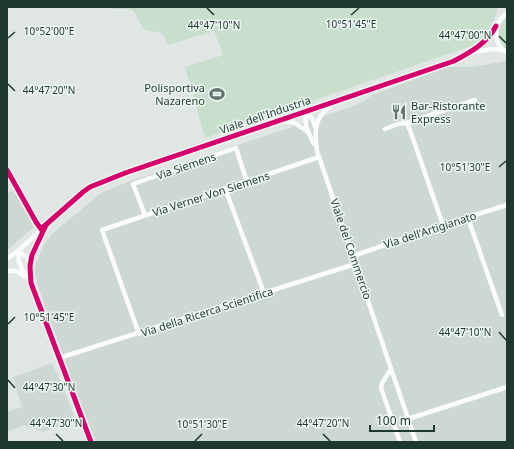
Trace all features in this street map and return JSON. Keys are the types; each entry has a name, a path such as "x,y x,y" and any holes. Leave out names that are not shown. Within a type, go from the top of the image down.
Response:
{"street":[{"name":"Viale dell'Industria","path":"473,52 489,37 505,12"},
{"path":"496,26 496,40 499,46 506,52"},
{"name":"Viale dell'Industria","path":"7,259 18,252 80,194 97,184 125,173 454,61 473,52 499,49 506,52"},
{"path":"385,129 475,100"},
{"path":"315,128 325,110 339,101"},
{"path":"306,112 313,120 315,128"},
{"path":"306,112 305,120 308,132 317,151"},
{"path":"280,121 295,123 308,132"},
{"path":"407,123 442,225"},
{"name":"Viale del Commercio","path":"315,128 317,151 416,442"},
{"name":"Via Siemens","path":"145,215 133,184 236,148 247,182"},
{"name":"Via Verner Von Siemens","path":"139,334 102,230 319,157"},
{"path":"7,170 36,222"},
{"path":"225,188 264,293"},
{"name":"Via dell'Artigianato","path":"353,256 442,225 507,205"},
{"path":"468,218 502,315"},
{"path":"46,225 32,255 30,266 31,283 91,442"},
{"path":"18,252 27,257 30,266"},
{"path":"18,252 19,262 26,277 31,283"},
{"name":"Via della Ricerca Scientifica","path":"59,358 139,334 355,264"},
{"path":"7,271 16,272 26,277"},
{"path":"391,369 382,383 381,388 400,442"},
{"path":"408,419 507,388"}],"shaded area":[{"path":"507,61 507,442 96,442 37,283 35,272 36,263 44,245 52,234 101,193 128,182 328,115 363,102 372,95 448,67 472,67"},
{"path":"13,191 22,203 34,227 7,250 7,193"},
{"path":"52,363 64,389 75,420 43,432 24,425 7,432 7,412 22,407 13,377"}],"green space":[{"path":"113,7 498,7 489,30 471,46 205,138 185,67 223,55 214,31 168,45 164,35 159,32 148,31 142,27 134,11 128,9 114,9"},
{"path":"507,17 507,50 499,38 499,29"}],"cycle path":[{"path":"7,170 41,229 90,187 125,173 454,61 483,42 496,26"},
{"path":"46,225 32,255 30,266 31,283 91,442"}],"place":[{"name":"Polisportiva Nazareno","path":"217,94"},
{"name":"Bar-Ristorante Express","path":"399,112"}]}
